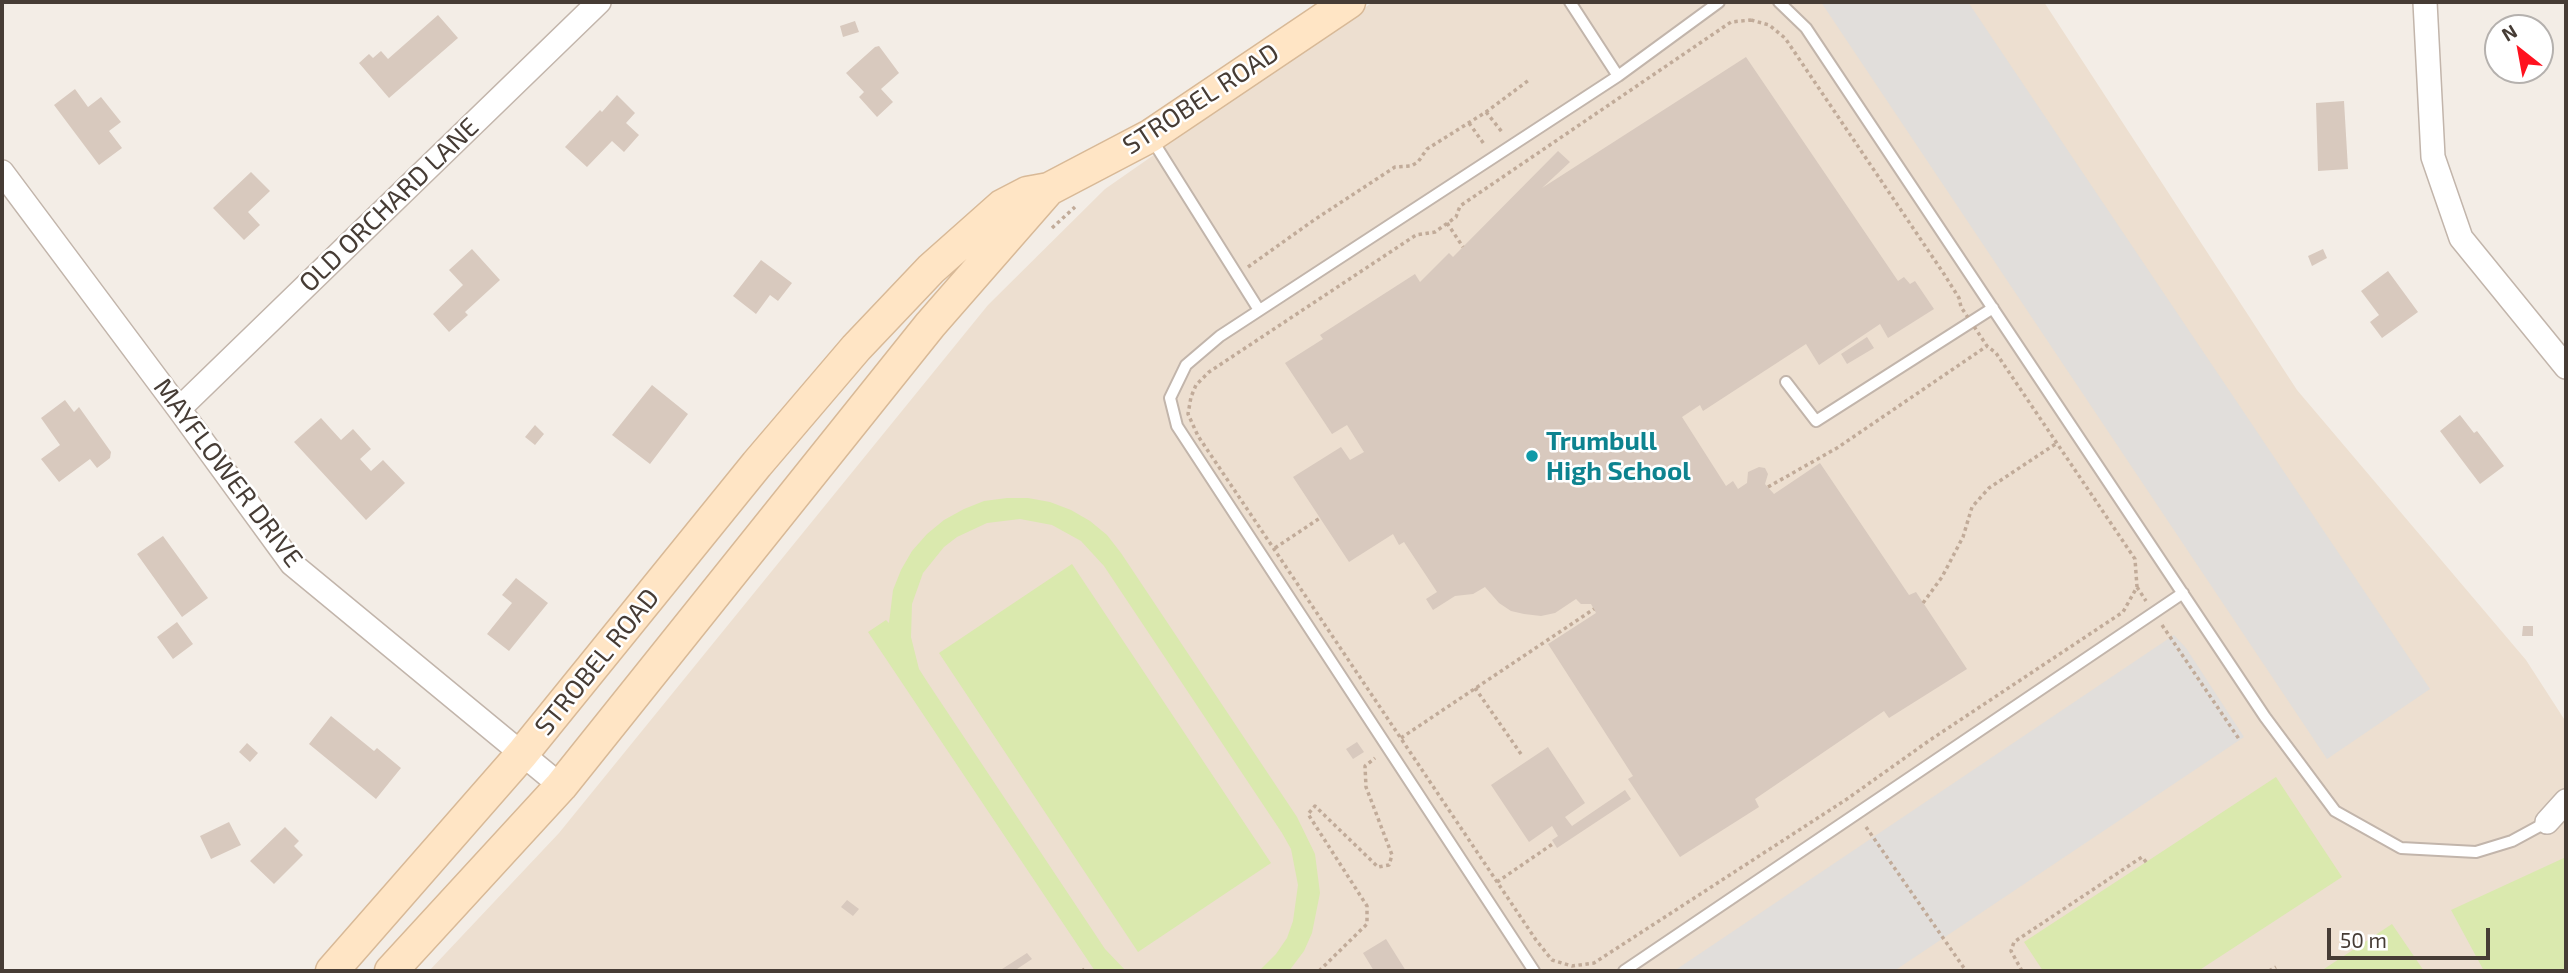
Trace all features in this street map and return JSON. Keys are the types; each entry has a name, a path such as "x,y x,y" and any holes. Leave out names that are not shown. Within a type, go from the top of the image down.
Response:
{"street":[{"name":"OLD ORCHARD LANE","path":"179,409 599,2"},
{"name":"STROBEL ROAD","path":"332,971 522,754 757,464 856,348 931,269 1002,206 1027,193 1049,189 1150,136 1349,2"},
{"path":"2425,2 2433,157 2460,238 2566,367"},
{"name":"MAYFLOWER DRIVE","path":"2,172 292,564 561,786"},
{"name":"STROBEL ROAD","path":"391,971 561,786 889,375 1049,189"},
{"path":"856,348 889,375"},
{"path":"2547,822 2566,801"}],"lane":[{"path":"1570,2 1618,76"},
{"path":"1534,971 1177,426 1170,398 1186,365 1220,336 1618,76 1719,2"},
{"path":"1779,2 1806,28 2265,717 2335,811 2401,848 2476,852 2512,841 2547,822"},
{"path":"1150,136 1259,310"},
{"path":"1786,382 1816,421 1993,308"},
{"path":"1624,971 2183,593"}],"path":[{"path":"2137,587 2123,612 1930,740 1847,799 1594,963 1572,966 1552,960 1547,955 1198,436 1188,415 1196,385 1209,372 1416,235 1434,232 1456,217 1460,206 1731,22 1751,20 1769,25 1785,37 1944,274 1987,346 1996,353 2135,559 2137,587 2239,739"},
{"path":"1237,274 1395,167 1411,166 1418,162 1427,149 1486,112 1529,80"},
{"path":"1447,223 1463,247"},
{"path":"1768,487 1837,448 1987,346"},
{"path":"1923,603 1942,577 1958,547 1972,507 1989,488 2057,443"},
{"path":"1274,549 1320,518"},
{"path":"1475,688 1521,754"},
{"path":"1847,799 1966,971"},
{"path":"1497,882 1554,844"},
{"path":"2022,971 2011,951 2014,942 2141,857 2147,863"},
{"path":"2269,971 2276,967"}],"shaded area":[{"path":"1373,2 2044,2 2297,390 2526,660 2566,722 2566,971 429,971 559,833 988,305 1105,189"},
{"path":"1821,2 1968,2 2430,689 2327,759"},
{"path":"2174,635 2186,648 2244,737 1894,971 1674,971"}],"green space":[{"path":"1007,498 1050,502 1090,521 1107,535 1297,817 1315,854 1320,893 1312,933 1304,951 1289,971 1259,971 1287,938 1293,921 1298,885 1291,849 1104,566 1081,541 1052,525 1020,519 987,523 957,537 944,547 923,573 912,604 911,637 919,669 928,683 1105,949 1126,971 1095,971 868,632 886,620 889,623 893,590 901,570 912,551 927,534 964,509 984,501"},
{"path":"1072,564 1271,863 1138,952 939,653"},
{"path":"2276,777 2342,877 2198,971 2043,971 2024,942"},
{"path":"2566,857 2566,971 2484,971 2451,910"},
{"path":"2392,924 2424,971 2321,971"}],"building":[{"path":"438,15 458,38 389,98 359,63 369,54 373,58 381,51 388,59"},
{"path":"855,21 859,32 843,37 840,26"},
{"path":"879,46 899,73 881,89 893,102 877,117 859,97 864,92 846,73"},
{"name":"Trumbull High School","path":"1746,57 1898,281 1904,277 1910,284 1915,281 1934,309 1888,338 1880,324 1819,365 1806,344 1703,411 1700,405 1682,417 1726,486 1733,481 1738,489 1747,483 1748,472 1759,467 1765,468 1768,474 1765,484 1774,494 1820,463 1909,595 1916,592 1967,669 1889,718 1884,711 1755,799 1759,807 1680,857 1628,779 1633,776 1548,644 1596,613 1591,604 1581,604 1576,599 1555,613 1541,616 1524,614 1511,611 1499,603 1485,587 1473,594 1455,596 1433,610 1426,599 1437,592 1404,542 1399,545 1393,534 1349,562 1293,477 1341,447 1350,460 1364,452 1347,425 1332,434 1285,363 1323,339 1320,335 1415,274 1420,282 1449,253 1453,257 1558,151 1570,162 1542,188"},
{"path":"75,89 88,107 101,97 121,122 109,131 122,148 99,165 54,105"},
{"path":"617,95 635,113 626,123 639,135 624,152 612,141 587,167 565,147"},
{"path":"2344,101 2348,169 2318,171 2316,103"},
{"path":"251,172 270,191 248,212 260,225 244,240 213,208"},
{"path":"472,249 500,280 465,312 468,315 449,332 433,314 463,285 449,270"},
{"path":"2323,249 2327,258 2312,266 2308,256"},
{"path":"761,260 792,283 778,301 770,295 756,314 733,296"},
{"path":"2388,271 2418,312 2382,338 2370,322 2379,315 2361,291"},
{"path":"1867,337 1874,348 1847,364 1841,354"},
{"path":"652,385 688,414 650,464 612,435"},
{"path":"65,400 74,412 79,407 111,452 110,458 97,468 90,459 59,482 41,459 60,445 41,418"},
{"path":"2460,415 2474,433 2477,431 2504,466 2480,484 2440,431"},
{"path":"321,418 341,440 353,429 371,449 360,459 371,471 383,460 405,483 366,520 294,442"},
{"path":"535,425 544,434 535,445 525,437"},
{"path":"163,536 208,598 182,617 137,554"},
{"path":"516,578 548,603 509,651 487,634 512,603 502,595"},
{"path":"177,622 193,644 173,659 157,637"},
{"path":"2523,626 2533,626 2533,636 2522,636"},
{"path":"331,716 374,751 377,748 401,768 376,799 309,744"},
{"path":"1357,742 1364,752 1353,759 1346,749"},
{"path":"247,743 258,753 250,762 239,752"},
{"path":"1548,747 1585,803 1565,817 1572,826 1625,790 1631,799 1557,848 1552,840 1558,836 1552,826 1529,842 1491,785"},
{"path":"229,822 241,845 211,859 200,836"},
{"path":"285,827 299,841 294,846 303,855 274,884 250,861"},
{"path":"847,900 859,909 853,916 841,907"},
{"path":"1386,939 1406,971 1374,971 1363,953"},
{"path":"1027,953 1032,959 1014,971 999,971"}],"place":[{"name":"Trumbull High School","path":"1532,456"}]}
